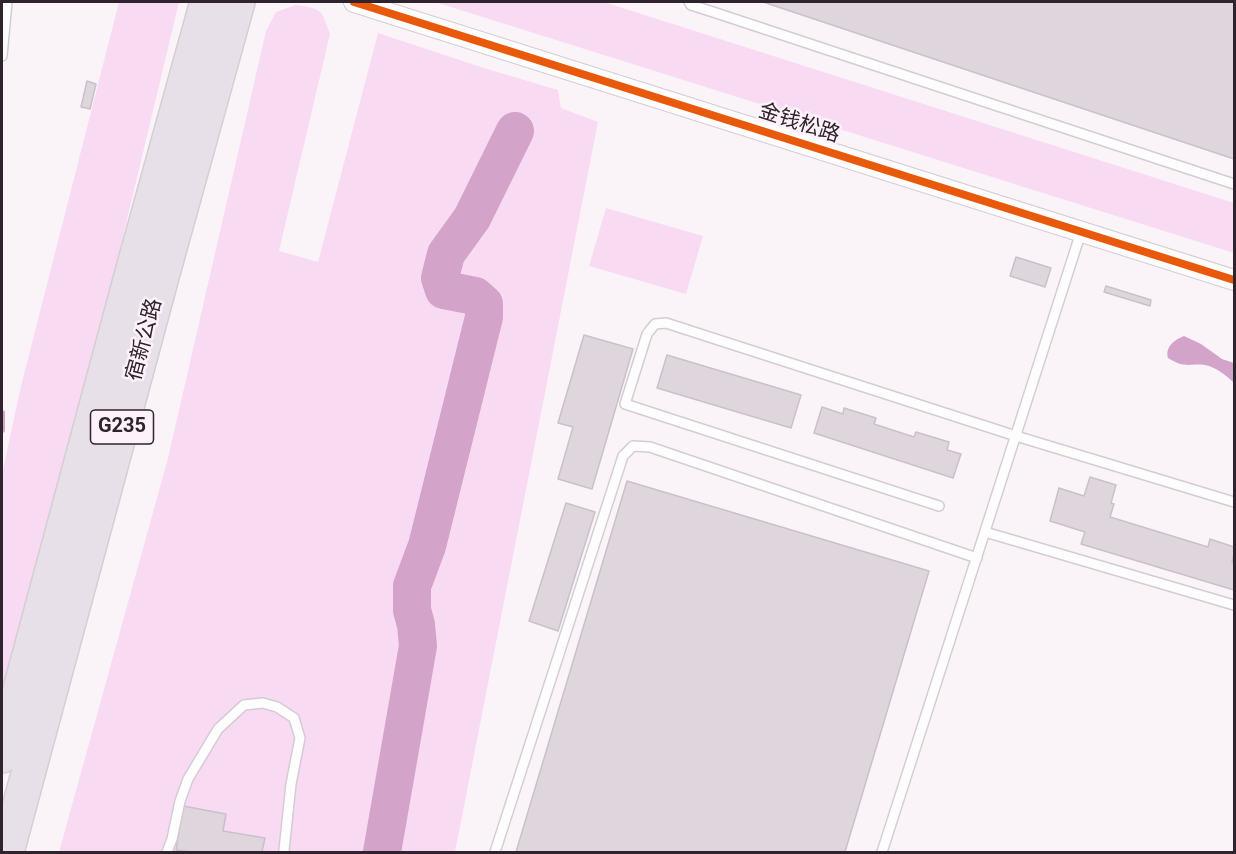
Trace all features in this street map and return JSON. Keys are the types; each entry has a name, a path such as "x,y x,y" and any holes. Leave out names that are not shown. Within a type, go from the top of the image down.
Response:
{"highway":[{"name":"宿新公路","path":"2,756 207,2"},
{"name":"宿新公路","path":"7,852 238,2"}],"street":[{"name":"金钱松路","path":"354,2 1234,280"}],"lane":[{"path":"2,56 7,2"},
{"path":"689,2 691,5 1234,184"},
{"path":"882,852 1081,232"},
{"path":"939,506 625,404 647,334 655,324 666,323 1016,436 1234,502"},
{"path":"495,852 623,456 633,446 650,447 977,558"},
{"path":"985,532 1234,605"},
{"path":"167,852 188,779 218,729 244,705 263,704 277,707 294,718 300,738 291,784 284,850"}],"shaded area":[{"path":"119,2 179,2 78,425 2,708 2,474 21,386"},
{"path":"435,2 604,2 1234,203 1234,253"},
{"path":"296,5 320,12 330,34 279,251 318,262 378,33 558,90 561,108 598,122 455,852 59,852 168,458 266,31 276,12"},
{"path":"606,208 703,236 686,294 589,266"},
{"path":"1184,336 1201,344 1222,359 1234,363 1234,383 1209,366 1183,365 1168,358 1167,354 1171,344"}],"building":[{"path":"763,2 1234,2 1234,159"},
{"path":"87,81 96,84 90,109 81,107"},
{"path":"1016,257 1051,268 1045,287 1010,276"},
{"path":"1106,286 1151,300 1150,306 1104,292"},
{"path":"584,335 633,349 592,489 558,479 573,427 558,423"},
{"path":"667,355 801,395 791,428 657,388"},
{"path":"822,407 843,414 844,408 876,418 874,424 914,437 916,432 949,442 947,450 961,454 953,478 814,433"},
{"path":"1090,477 1116,485 1110,517 1208,547 1210,539 1234,547 1232,562 1234,563 1234,590 1081,544 1085,532 1050,521 1059,488 1084,496"},
{"path":"627,481 929,571 845,852 516,852"},
{"path":"566,503 595,512 558,631 529,621"},
{"path":"183,806 226,814 223,831 265,838 262,852 176,850"}],"waterway":[{"path":"382,852 418,646 412,610 412,586 427,546 484,317 484,304 475,296 444,290 440,278 446,254 472,218 515,131"},
{"path":"2,413 2,430"}],"cycle path":[{"path":"354,2 1234,280"}]}
